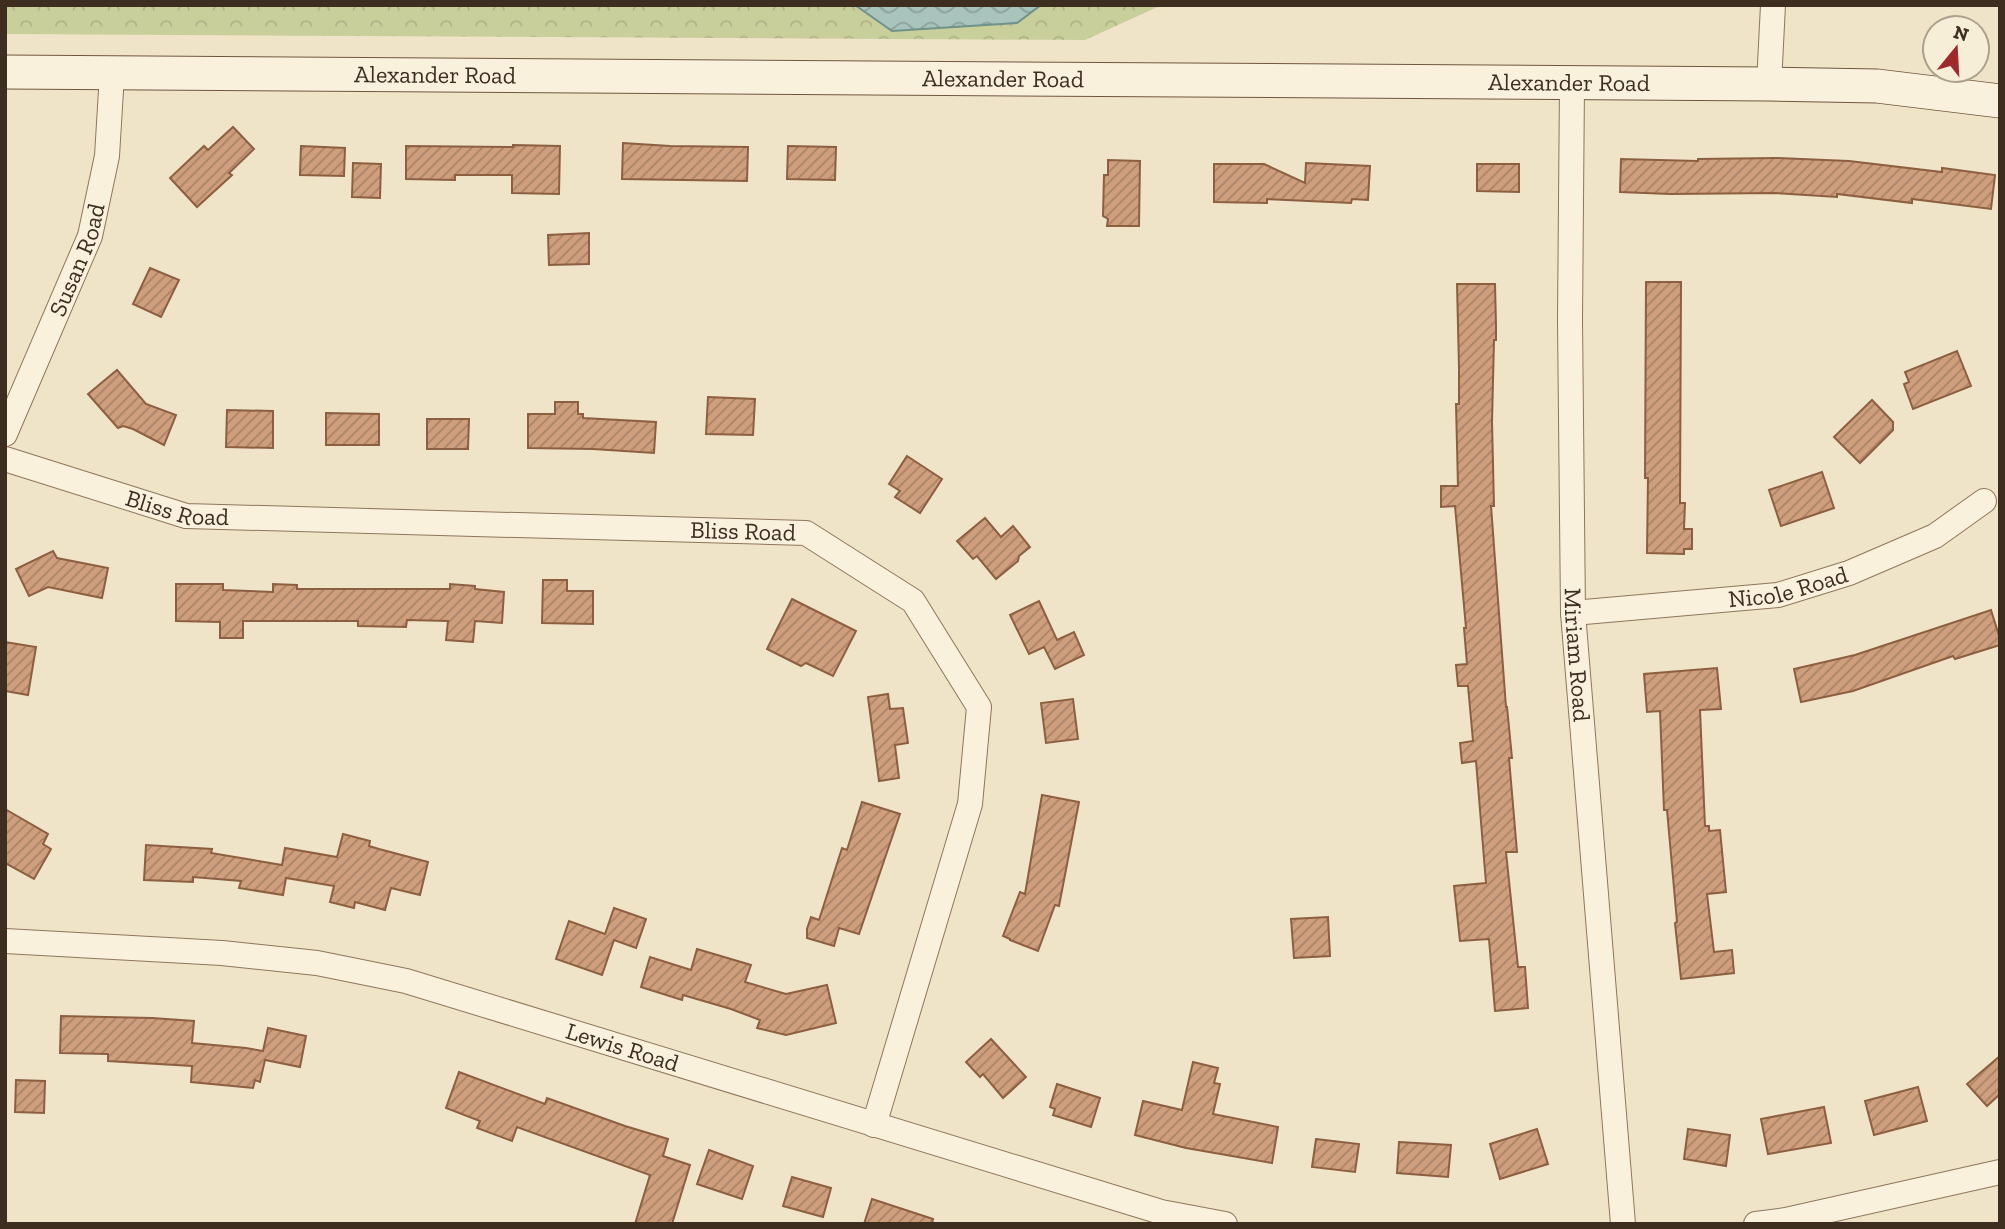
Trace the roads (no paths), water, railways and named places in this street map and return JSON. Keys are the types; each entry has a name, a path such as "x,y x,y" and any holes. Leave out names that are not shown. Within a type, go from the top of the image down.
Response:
{"street":[{"path":"1769,84 1773,5"},
{"name":"Alexander Road","path":"5,72 1769,84 1877,86 2000,101"},
{"name":"Susan Road","path":"5,434 90,236 107,156 112,74"},
{"name":"Miriam Road","path":"1572,83 1570,320 1573,613 1623,1224"},
{"name":"Bliss Road","path":"5,459 187,516 806,533 913,601 979,707 970,804 874,1125"},
{"name":"Nicole Road","path":"1573,613 1778,595 1849,573 1935,536 1984,501"},
{"name":"Lewis Road","path":"5,941 222,953 317,963 368,973 419,985 1161,1212 1225,1224"},
{"path":"1756,1224 1786,1220 2000,1172"}],"water":[{"path":"855,5 1041,5 1017,23 892,31"}]}
